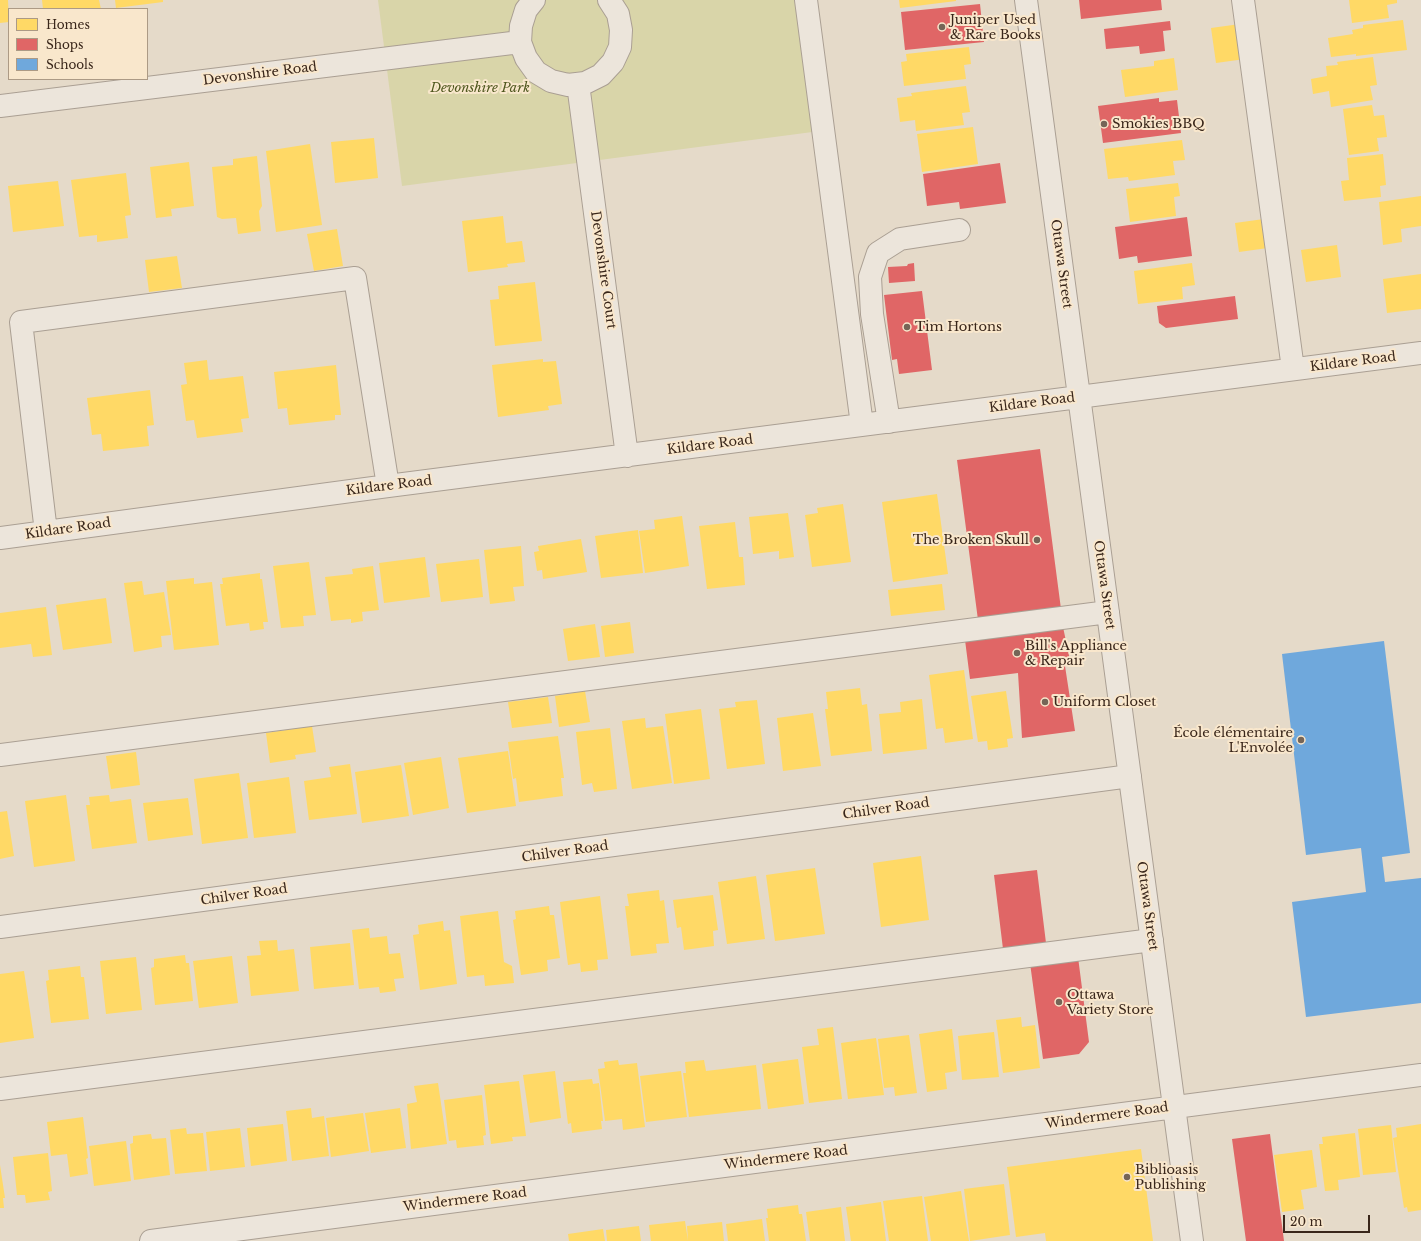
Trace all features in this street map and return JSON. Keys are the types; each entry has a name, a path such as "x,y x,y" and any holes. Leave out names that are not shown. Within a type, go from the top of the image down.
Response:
{"street":[{"path":"534,0 526,10 521,26 520,42 526,58 536,72 551,81 568,85 586,83 601,75 613,62 620,47 621,30 618,14 608,0"},
{"path":"806,0 862,425"},
{"name":"Ottawa Street","path":"1026,0 1192,1241"},
{"path":"1243,0 1293,369"},
{"name":"Devonshire Road","path":"0,106 520,42"},
{"name":"Devonshire Court","path":"578,84 628,456"},
{"path":"889,422 872,314 870,277 878,253 900,239 959,230"},
{"path":"46,532 21,322 29,320 355,278 388,486"},
{"name":"Kildare Road","path":"0,538 388,486 1421,353"},
{"path":"0,755 1108,612"},
{"name":"Chilver Road","path":"0,927 1130,776"},
{"path":"0,1089 1152,940"},
{"name":"Windermere Road","path":"152,1241 1421,1075"}],"green space":[{"name":"Devonshire Park","path":"378,0 803,0 820,131 402,186"}],"building: Homes":[{"path":"0,0 8,0 8,22 0,23"},
{"path":"42,0 99,0 101,8 43,8"},
{"path":"115,0 163,0 163,2 116,8"},
{"path":"899,0 956,0 956,1 900,8"},
{"path":"1349,0 1397,0 1397,3 1387,5 1389,18 1352,23"},
{"path":"1403,20 1407,50 1356,56 1356,54 1331,57 1328,38 1353,34 1352,30 1363,28 1363,25"},
{"path":"1240,24 1245,59 1216,63 1211,28"},
{"path":"969,47 971,64 964,65 966,79 904,86 901,62 907,61 906,54"},
{"path":"1373,57 1377,85 1370,86 1373,100 1331,107 1329,91 1313,94 1311,79 1327,76 1326,66 1338,65 1337,62"},
{"path":"1174,58 1178,90 1125,97 1121,70 1154,66 1154,61"},
{"path":"966,86 970,112 962,113 964,125 916,131 915,120 900,122 897,98 912,96 911,93"},
{"path":"1372,105 1374,116 1384,115 1387,137 1377,138 1379,151 1349,155 1343,109"},
{"path":"973,127 978,164 922,172 917,134"},
{"path":"374,138 378,178 335,183 331,142"},
{"path":"1182,140 1185,160 1173,161 1175,175 1129,181 1128,177 1108,179 1104,149"},
{"path":"310,144 322,225 276,232 266,151"},
{"path":"1383,154 1386,185 1380,186 1381,197 1344,201 1341,181 1349,180 1347,158"},
{"path":"257,156 262,206 259,211 261,231 238,234 236,218 222,219 217,217 212,167 233,165 233,159"},
{"path":"189,162 194,206 171,209 172,216 156,218 150,167"},
{"path":"126,173 131,215 125,216 128,238 97,242 97,235 79,237 71,180"},
{"path":"58,181 64,226 13,232 8,186"},
{"path":"1178,183 1180,196 1174,197 1176,216 1130,222 1126,189"},
{"path":"1421,196 1421,226 1401,229 1402,242 1383,245 1379,202"},
{"path":"503,216 506,243 522,241 525,262 507,264 508,267 468,272 462,221"},
{"path":"1271,218 1275,247 1239,252 1235,223"},
{"path":"337,229 343,266 314,271 307,234"},
{"path":"1337,245 1341,277 1306,282 1301,250"},
{"path":"177,256 182,288 149,292 145,260"},
{"path":"1192,263 1195,285 1182,287 1183,299 1138,304 1134,271"},
{"path":"1421,274 1421,309 1387,313 1383,279"},
{"path":"535,282 542,341 495,346 490,300 499,299 498,286"},
{"path":"543,359 543,362 556,361 562,404 548,406 549,410 498,417 492,365"},
{"path":"207,360 209,380 243,376 249,418 241,419 243,432 197,438 194,420 186,421 181,385 187,384 184,363"},
{"path":"336,365 341,415 335,415 335,420 289,425 287,408 278,409 274,372"},
{"path":"150,390 154,425 147,426 149,446 103,451 101,434 92,435 87,398"},
{"path":"937,494 948,574 893,582 882,502"},
{"path":"843,504 851,562 812,567 805,515 818,513 817,508"},
{"path":"788,513 794,557 779,559 779,551 753,554 749,517"},
{"path":"682,516 689,566 645,573 639,531 655,529 654,520"},
{"path":"735,522 739,557 743,557 745,585 707,589 699,526"},
{"path":"638,530 643,573 601,578 595,536"},
{"path":"581,539 587,572 543,579 542,570 537,571 534,552 539,551 538,546"},
{"path":"521,546 524,586 513,587 515,601 490,604 484,550"},
{"path":"425,557 430,597 384,603 379,563"},
{"path":"479,559 483,597 441,602 436,564"},
{"path":"309,562 316,615 303,616 304,626 281,628 273,566"},
{"path":"373,566 379,610 362,612 363,621 351,623 351,619 331,621 325,577 353,574 352,569"},
{"path":"260,573 268,622 263,622 264,629 250,631 249,623 226,626 220,584 223,584 222,578"},
{"path":"194,578 194,584 212,582 219,645 174,650 166,581"},
{"path":"142,581 144,595 164,592 171,635 161,636 162,647 134,652 124,583"},
{"path":"942,584 945,610 891,616 888,590"},
{"path":"106,598 112,643 63,650 56,605"},
{"path":"46,607 52,655 33,657 31,644 0,648 0,613"},
{"path":"630,622 634,653 605,657 601,626"},
{"path":"595,624 600,657 568,661 563,629"},
{"path":"964,670 973,739 945,743 943,728 936,729 929,675"},
{"path":"860,688 862,705 867,704 872,751 831,756 825,709 828,709 826,692"},
{"path":"585,691 590,722 559,727 555,696"},
{"path":"1006,691 1013,738 1007,739 1008,747 988,750 987,741 978,742 971,696"},
{"path":"548,697 552,723 512,728 508,702"},
{"path":"922,699 927,749 883,754 879,714 901,712 900,702"},
{"path":"757,700 765,764 727,769 719,709 736,707 735,702"},
{"path":"701,709 710,779 674,784 665,714"},
{"path":"813,713 821,766 783,771 777,718"},
{"path":"645,718 646,728 663,726 672,783 632,789 622,721"},
{"path":"312,726 316,752 295,755 296,759 270,763 266,733"},
{"path":"610,728 617,789 594,792 592,783 582,785 576,732"},
{"path":"558,736 564,778 561,778 563,796 519,802 516,778 513,779 508,742"},
{"path":"508,751 516,806 467,813 458,758"},
{"path":"136,752 140,785 111,789 106,756"},
{"path":"441,757 449,808 413,815 404,763"},
{"path":"350,764 357,814 309,820 304,781 331,777 329,767"},
{"path":"401,765 409,816 362,823 355,772"},
{"path":"239,773 248,838 202,844 194,779"},
{"path":"289,777 296,833 254,838 247,783"},
{"path":"66,795 75,861 34,867 25,801"},
{"path":"109,795 110,802 131,799 137,843 92,849 86,805 90,805 89,797"},
{"path":"188,798 193,835 148,841 143,803"},
{"path":"7,811 14,856 0,859 0,812"},
{"path":"921,856 929,920 881,927 873,863"},
{"path":"815,868 825,934 775,941 766,875"},
{"path":"756,876 765,939 727,944 718,882"},
{"path":"659,890 660,901 664,900 669,943 656,944 657,953 631,956 625,906 629,906 627,894"},
{"path":"713,895 718,930 713,931 714,946 684,950 681,927 677,928 673,900"},
{"path":"600,896 608,959 597,960 598,970 581,972 580,963 568,965 560,902"},
{"path":"549,906 550,915 554,915 560,958 547,960 548,971 521,975 513,920 516,919 515,911"},
{"path":"498,911 504,962 512,966 514,983 485,986 484,975 467,977 460,916"},
{"path":"443,921 444,931 450,930 457,984 420,990 413,935 419,934 418,925"},
{"path":"369,928 370,938 387,936 389,954 400,953 404,978 394,979 396,991 380,993 379,987 359,989 352,930"},
{"path":"277,940 278,951 294,949 299,991 251,996 247,956 261,955 259,941"},
{"path":"350,943 354,985 314,989 310,947"},
{"path":"185,955 186,963 189,963 193,1001 155,1005 151,968 154,967 154,959"},
{"path":"232,956 238,1003 199,1008 193,961"},
{"path":"136,957 142,1010 106,1014 100,961"},
{"path":"80,966 81,977 84,977 89,1019 51,1023 46,981 49,980 48,970"},
{"path":"24,971 34,1038 0,1043 0,974"},
{"path":"1021,1017 1022,1027 1035,1025 1040,1068 1003,1073 996,1020"},
{"path":"833,1027 842,1099 809,1103 802,1047 819,1045 817,1029"},
{"path":"952,1029 957,1071 945,1073 947,1089 927,1092 919,1034"},
{"path":"994,1032 999,1077 962,1080 958,1036"},
{"path":"909,1035 917,1093 895,1096 894,1087 884,1088 878,1039"},
{"path":"876,1038 884,1095 848,1099 841,1043"},
{"path":"798,1059 804,1104 768,1109 762,1064"},
{"path":"618,1060 619,1065 637,1063 645,1127 623,1130 622,1119 605,1121 598,1069 605,1068 604,1062"},
{"path":"704,1060 706,1071 756,1065 761,1109 689,1117 683,1073 686,1073 685,1062"},
{"path":"555,1071 561,1118 530,1123 523,1075"},
{"path":"681,1071 687,1117 646,1122 640,1076"},
{"path":"592,1079 593,1084 599,1083 603,1121 601,1121 602,1129 572,1133 571,1123 568,1124 563,1082"},
{"path":"519,1081 526,1136 512,1137 513,1141 491,1144 484,1085"},
{"path":"438,1083 447,1144 411,1149 407,1104 417,1102 414,1086"},
{"path":"482,1095 486,1135 483,1136 484,1145 457,1148 456,1140 449,1141 444,1100"},
{"path":"311,1108 312,1118 324,1116 329,1156 292,1161 286,1111"},
{"path":"400,1108 406,1148 371,1153 365,1113"},
{"path":"363,1113 369,1151 331,1157 326,1118"},
{"path":"83,1117 88,1158 86,1159 88,1174 70,1177 67,1154 51,1156 47,1122"},
{"path":"283,1124 287,1161 251,1166 247,1128"},
{"path":"1421,1124 1421,1210 1408,1212 1407,1207 1404,1208 1393,1138 1397,1137 1396,1128"},
{"path":"1391,1125 1396,1172 1363,1175 1358,1129"},
{"path":"186,1128 187,1134 203,1133 207,1171 175,1174 170,1130"},
{"path":"240,1128 245,1167 210,1171 206,1132"},
{"path":"1355,1133 1360,1177 1338,1180 1339,1190 1325,1191 1319,1144 1323,1144 1322,1137"},
{"path":"151,1134 152,1139 166,1138 170,1175 134,1180 130,1144 133,1143 133,1136"},
{"path":"126,1141 131,1181 94,1186 89,1146"},
{"path":"1141,1149 1153,1241 1046,1241 1045,1233 1016,1237 1007,1167"},
{"path":"1312,1150 1317,1187 1301,1190 1304,1209 1282,1212 1274,1155"},
{"path":"48,1153 52,1191 48,1192 50,1200 26,1203 25,1195 17,1195 13,1157"},
{"path":"0,1165 5,1198 3,1198 4,1208 0,1208"},
{"path":"1004,1184 1010,1235 970,1241 964,1189"},
{"path":"961,1191 969,1241 931,1241 924,1197"},
{"path":"922,1196 928,1241 889,1241 883,1201"},
{"path":"881,1202 886,1241 851,1241 846,1207"},
{"path":"798,1205 799,1214 802,1214 806,1241 769,1241 766,1218 768,1218 767,1209"},
{"path":"841,1207 845,1241 810,1241 806,1212"},
{"path":"762,1219 765,1241 728,1241 726,1224"},
{"path":"685,1221 688,1241 651,1241 649,1225"},
{"path":"722,1222 724,1241 688,1241 687,1226"},
{"path":"639,1226 641,1241 607,1241 606,1230"},
{"path":"603,1229 605,1241 569,1241 568,1234"}],"building: Shops":[{"path":"1079,0 1161,0 1162,10 1081,19"},
{"name":"Juniper Used & Rare Books","path":"980,4 984,42 905,50 901,12"},
{"path":"1170,21 1171,30 1163,31 1165,51 1140,54 1139,46 1106,49 1104,29"},
{"path":"1159,98 1159,102 1177,100 1181,133 1103,143 1098,106"},
{"path":"1000,163 1006,203 960,209 959,202 927,206 923,174"},
{"path":"1187,217 1192,256 1138,263 1137,256 1119,259 1115,227"},
{"path":"914,263 915,281 889,283 888,267 907,266 908,264"},
{"name":"Tim Hortons","path":"922,291 932,370 899,374 897,359 892,360 884,295"},
{"path":"1235,296 1238,319 1166,328 1159,323 1157,306"},
{"path":"1040,449 1061,609 978,620 957,460"},
{"path":"1063,627 1071,665 1065,666 1075,731 1022,738 1018,673 970,679 965,640"},
{"path":"1037,870 1046,943 1003,949 994,875"},
{"name":"Ottawa Variety Store","path":"1078,957 1089,1042 1079,1054 1043,1059 1030,963"},
{"path":"1270,1134 1284,1241 1246,1241 1232,1139"}],"building: Schools":[{"path":"1384,641 1410,853 1382,857 1385,882 1421,878 1421,1003 1306,1017 1292,902 1366,892 1361,848 1306,855 1282,654"}],"place":[{"name":"Juniper Used & Rare Books","path":"942,27"},
{"name":"Smokies BBQ","path":"1104,124"},
{"name":"Tim Hortons","path":"907,327"},
{"name":"The Broken Skull","path":"1037,540"},
{"name":"Bill's Appliance & Repair","path":"1017,653"},
{"name":"Uniform Closet","path":"1045,702"},
{"name":"École élémentaire L'Envolée","path":"1301,740"},
{"name":"Ottawa Variety Store","path":"1059,1002"},
{"name":"Biblioasis Publishing","path":"1127,1177"}]}
